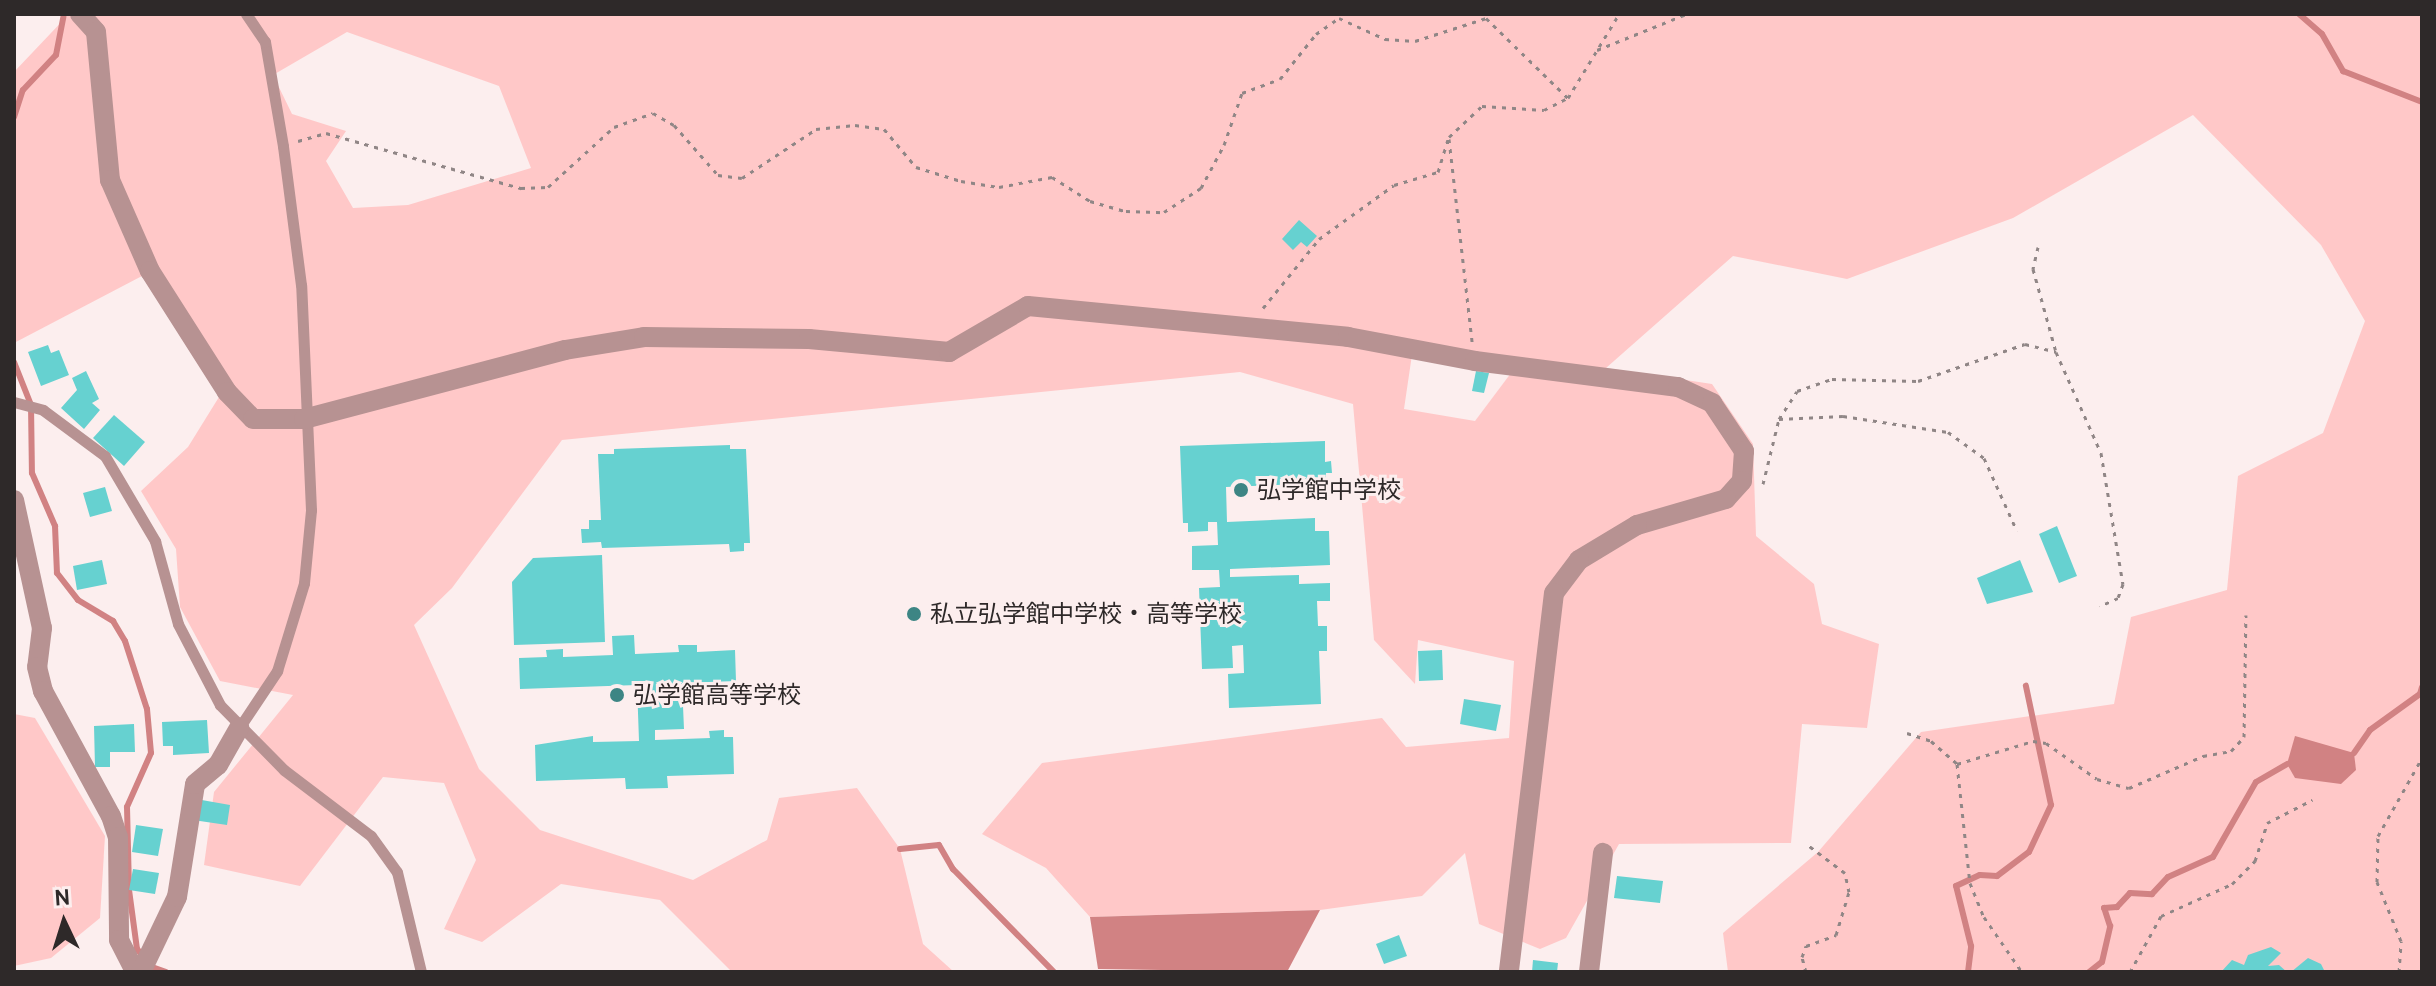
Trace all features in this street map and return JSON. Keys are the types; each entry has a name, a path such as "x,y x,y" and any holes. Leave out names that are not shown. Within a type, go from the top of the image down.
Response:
{"street":[{"path":"80,14 96,32 110,180 150,271 227,392 253,419 304,419 565,350 644,337 809,339 949,352 1028,306 1252,325 1475,361 1678,387 1712,403 1744,451 1742,481 1726,499 1637,525 1579,560 1554,593 1509,972"},
{"path":"14,500 42,628 37,667 43,691 111,816 118,837 119,940 140,971 177,897 195,784 218,765 239,728"},
{"path":"1589,972 1603,853"}],"lane":[{"path":"239,728 277,671 304,583 311,510 304,419 301,285 283,146 265,42 246,14"},
{"path":"15,402 43,410 105,456 155,541 178,624 220,705 239,728 284,770 371,836 397,872 421,972"}],"path":[{"path":"1252,325 1319,239 1394,185 1438,172 1449,137 1482,106 1544,110 1568,98 1619,14"},
{"path":"1597,50 1686,14"},
{"path":"283,146 326,133 521,188 548,187 614,127 653,113 674,125 718,175 742,178 816,129 855,125 884,129 916,167 961,181 999,187 1052,177 1090,201 1126,211 1164,212 1201,188 1224,145 1242,93 1280,79 1316,34 1339,18 1385,39 1415,41 1486,18 1568,98"},
{"path":"1449,137 1475,361"},
{"path":"2038,247 2033,269 2056,352 2101,453 2123,584 2118,598 2100,606"},
{"path":"1762,488 1779,419 1797,391 1832,379 1918,381 2025,344 2056,352"},
{"path":"1779,419 1843,416 1948,432 1984,458 2017,531"},
{"path":"1957,764 1968,756 2033,741 2046,743 2097,779 2129,788 2203,756 2231,751 2244,737 2246,615"},
{"path":"1907,733 1931,741 1957,764 1970,883 1984,917 2022,972"},
{"path":"2399,972 2401,941 2377,882 2378,836 2422,758"},
{"path":"2130,972 2161,916 2232,884 2255,861 2267,823 2312,800"},
{"path":"1806,972 1806,946 1836,935 1849,892 1845,873 1808,845"}],"shaded area":[{"path":"69,14 2422,14 2422,972 1728,972 1723,933 1818,852 1921,732 2114,704 2131,617 2227,590 2238,476 2323,433 2365,321 2321,245 2193,115 2013,218 1847,279 1733,256 1606,368 1712,384 1753,444 1756,536 1814,584 1822,624 1879,644 1867,728 1802,724 1791,843 1619,844 1566,938 1540,949 1479,924 1465,853 1422,896 1320,910 1090,917 1046,868 982,834 1042,763 1382,718 1406,747 1509,738 1514,661 1418,640 1415,684 1374,640 1353,404 1240,372 562,440 452,588 414,625 479,769 540,830 693,880 767,840 779,798 857,788 900,849 923,944 954,972 732,972 660,900 561,884 482,942 444,929 476,860 444,783 383,777 300,886 204,865 214,792 293,695 220,681 180,607 176,549 141,491 188,447 219,397 142,276 14,343 14,72","holes":["347,32 499,86 531,168 408,205 353,208 326,161 346,131 292,114 273,75","1414,341 1520,361 1475,421 1404,409"]},
{"path":"14,714 35,718 105,836 100,918 51,958 14,966"},
{"path":"2295,736 2354,753 2356,770 2341,784 2295,778 2287,764"},
{"path":"1320,910 1287,972 1098,969 1090,917"}],"building":[{"path":"1299,220 1317,236 1307,247 1301,242 1293,250 1282,239"},
{"path":"48,345 51,353 59,350 69,375 41,386 28,352"},
{"path":"86,371 99,399 92,403 100,410 84,429 61,408 77,390 72,378"},
{"path":"1476,371 1489,373 1484,393 1472,391"},
{"path":"114,415 145,442 124,466 93,438"},
{"path":"1325,441 1325,462 1331,461 1332,473 1326,473 1326,483 1226,487 1227,522 1315,518 1315,531 1329,531 1330,565 1230,569 1230,577 1299,575 1299,584 1330,583 1330,601 1317,601 1318,626 1327,626 1327,651 1319,651 1321,704 1229,708 1228,674 1244,673 1243,645 1232,646 1233,668 1202,669 1199,588 1220,587 1219,570 1192,570 1192,546 1218,545 1217,522 1208,522 1208,531 1188,532 1188,523 1183,523 1180,446"},
{"path":"730,445 730,449 746,449 750,543 744,543 744,551 730,552 729,544 602,548 601,542 582,543 581,529 589,529 589,520 601,520 598,454 614,454 614,449"},
{"path":"105,487 112,511 90,517 83,493"},
{"path":"2057,526 2077,576 2059,583 2039,534"},
{"path":"602,555 605,642 514,645 512,582 533,558"},
{"path":"102,560 107,584 77,590 73,566"},
{"path":"2020,560 2033,592 1987,604 1977,578"},
{"path":"634,635 635,654 679,652 678,645 697,645 697,652 735,650 736,681 682,683 684,729 655,730 655,740 710,738 709,731 724,730 724,737 733,737 734,774 667,776 668,788 626,789 625,778 536,781 535,745 593,736 593,742 639,741 637,685 520,689 519,658 547,657 546,650 563,649 563,657 613,655 612,636"},
{"path":"1442,650 1443,680 1419,681 1418,651"},
{"path":"1464,699 1501,705 1496,731 1460,724"},
{"path":"207,720 209,753 173,755 173,746 163,746 162,722"},
{"path":"134,724 135,752 110,752 110,767 95,767 94,726"},
{"path":"196,799 230,805 227,825 193,820"},
{"path":"136,825 163,829 158,856 132,852"},
{"path":"133,869 159,873 155,894 129,890"},
{"path":"1617,876 1663,881 1660,903 1614,898"},
{"path":"1399,935 1407,956 1384,964 1376,944"},
{"path":"2271,947 2281,953 2268,966 2279,965 2287,972 2221,972 2232,960 2244,965 2248,955"},
{"path":"2308,958 2321,964 2325,972 2291,972"},
{"path":"1533,960 1558,963 1557,972 1532,972"}],"waterway":[{"path":"14,117 23,90 56,55 64,14"},
{"path":"2299,14 2322,34 2343,71 2422,102"},
{"path":"14,362 31,405 32,473 55,526 57,573 78,600 113,621 125,641 147,709 151,753 127,807 129,890 137,949 152,967 166,972"},
{"path":"1968,972 1971,946 1956,886 1980,875 1997,876 2029,852 2051,805 2026,686"},
{"path":"2354,753 2370,730 2420,694 2422,687"},
{"path":"2089,972 2102,962 2110,926 2104,908 2117,907 2130,893 2152,894 2168,877 2213,857 2256,782 2287,764"},
{"path":"900,849 939,845 953,869 1054,972"}],"place":[{"name":"弘学館中学校","path":"1241,490"},
{"name":"私立弘学館中学校・高等学校","path":"914,614"},
{"name":"弘学館高等学校","path":"617,695"}]}
